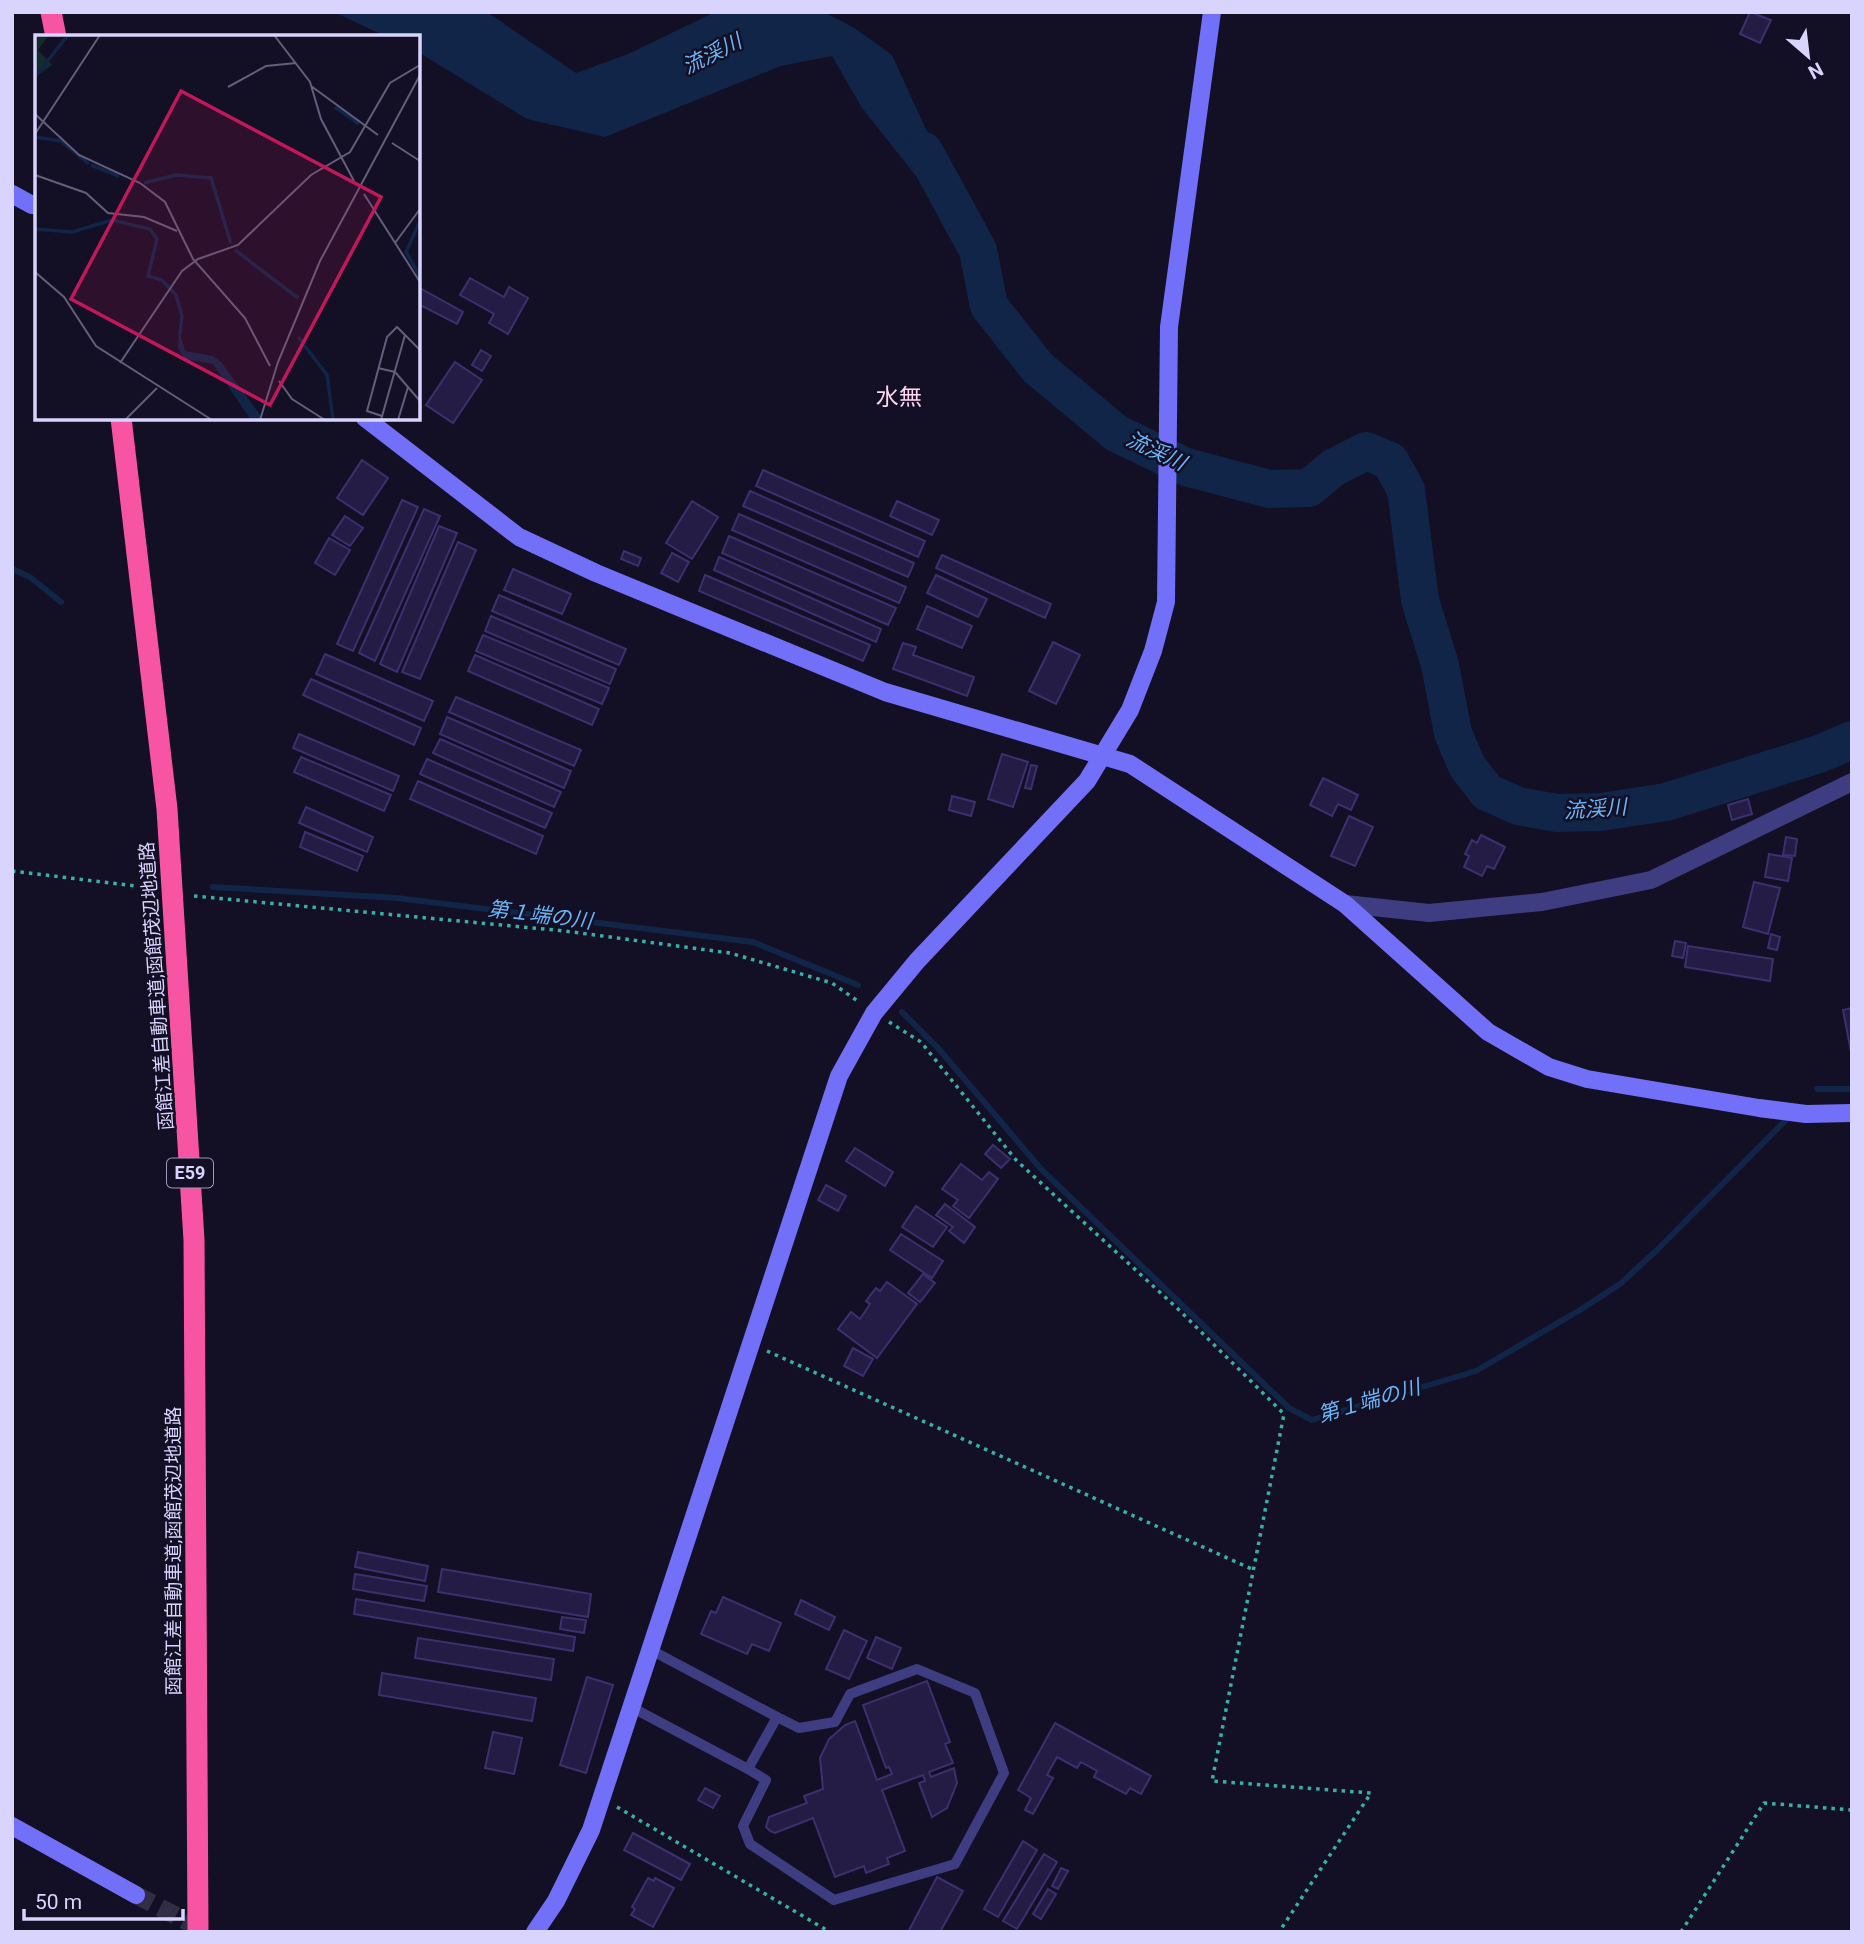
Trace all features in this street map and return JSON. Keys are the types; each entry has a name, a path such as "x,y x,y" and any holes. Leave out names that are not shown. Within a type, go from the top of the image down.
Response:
{"highway":[{"path":"51,12 56,35"},
{"name":"函館江差自動車道;函館茂辺地道路","path":"121,420 167,809 194,1240 198,1932"}],"street":[{"path":"535,1932 556,1901 591,1830 839,1076 874,1013 917,961 1087,781 1130,710 1160,630 1166,602 1166,376 1169,327 1212,12"},
{"path":"12,194 32,205"},
{"path":"368,420 519,537 556,555 885,692 1130,764 1345,904 1488,1032 1549,1067 1587,1079 1759,1108 1807,1114 1852,1113"},
{"path":"1345,904 1429,913 1542,902 1651,880 1852,782"},
{"path":"12,1826 136,1895"}],"lane":[{"path":"631,1707 766,1780 743,1826 750,1844 834,1900 955,1864 1004,1773 975,1693 916,1669 850,1694 835,1722 799,1728 649,1650"},
{"path":"748,1769 777,1717"}],"path":[{"path":"12,871 156,889"},
{"path":"192,895 565,931 730,953 832,983 920,1042 1016,1160 1177,1308 1284,1414 1212,1781 1371,1793 1279,1932"},
{"path":"750,1343 1254,1570"},
{"path":"601,1794 626,1815 830,1932"},
{"path":"1681,1932 1764,1803 1852,1810"}],"water":[{"path":"334,12 487,12 576,73 628,54 715,12 824,12 853,27 892,55 958,199 931,195 862,108 832,56 781,66 605,137 527,119 420,53 420,35 383,35"}],"building":[{"path":"1750,12 1771,20 1760,43 1740,34"},
{"path":"470,278 504,297 509,287 528,298 508,334 489,323 494,314 460,295"},
{"path":"420,288 463,312 457,324 420,305"},
{"path":"481,350 491,356 482,371 472,365"},
{"path":"455,362 482,380 453,423 426,405"},
{"path":"362,460 388,478 363,515 337,498"},
{"path":"763,470 925,541 918,557 756,486"},
{"path":"750,491 914,563 908,577 743,506"},
{"path":"402,500 418,507 353,651 337,644"},
{"path":"692,501 718,517 692,559 666,543"},
{"path":"897,501 939,520 932,535 890,516"},
{"path":"424,509 440,516 375,661 359,653"},
{"path":"739,514 906,587 899,603 732,530"},
{"path":"345,516 363,528 350,546 332,535"},
{"path":"439,526 457,533 397,672 380,664"},
{"path":"729,536 896,608 888,625 722,553"},
{"path":"329,538 350,550 335,575 315,563"},
{"path":"458,542 476,550 420,679 402,672"},
{"path":"624,551 641,558 638,566 621,559"},
{"path":"672,553 689,562 678,582 661,573"},
{"path":"942,555 1051,604 1045,618 936,568"},
{"path":"719,557 881,629 876,642 714,570"},
{"path":"513,569 571,594 562,614 504,590"},
{"path":"705,575 870,645 863,661 699,591"},
{"path":"936,575 987,599 978,617 927,593"},
{"path":"499,595 626,649 619,665 492,611"},
{"path":"927,606 972,626 962,648 917,629"},
{"path":"491,616 616,669 610,684 485,631"},
{"path":"483,635 609,688 602,704 476,651"},
{"path":"1053,642 1080,655 1056,704 1029,691"},
{"path":"903,643 916,647 913,655 974,677 967,696 893,669"},
{"path":"325,654 433,701 424,721 316,674"},
{"path":"475,655 599,709 592,725 468,671"},
{"path":"311,679 421,728 414,745 303,695"},
{"path":"456,697 581,750 574,766 449,712"},
{"path":"447,717 571,771 564,788 440,734"},
{"path":"299,734 399,776 393,791 293,748"},
{"path":"440,739 561,792 554,807 433,753"},
{"path":"1002,754 1028,762 1013,807 988,799"},
{"path":"301,757 391,795 384,811 294,772"},
{"path":"427,759 552,813 545,828 420,774"},
{"path":"1031,765 1037,766 1031,789 1025,788"},
{"path":"1323,778 1358,795 1351,810 1338,804 1332,816 1310,805"},
{"path":"418,781 543,836 536,854 410,799"},
{"path":"952,796 975,802 971,816 949,810"},
{"path":"1748,799 1752,814 1732,820 1728,805"},
{"path":"306,807 373,837 367,852 299,823"},
{"path":"1349,816 1373,827 1355,866 1331,856"},
{"path":"305,832 363,856 357,871 300,847"},
{"path":"1481,835 1505,847 1494,869 1487,866 1482,876 1464,867 1469,856 1465,854 1472,840 1477,843"},
{"path":"1786,837 1797,839 1795,856 1783,855"},
{"path":"1769,854 1792,858 1788,881 1765,877"},
{"path":"1754,882 1780,888 1768,934 1743,927"},
{"path":"1771,934 1780,937 1777,950 1768,948"},
{"path":"1675,941 1686,943 1683,958 1672,956"},
{"path":"1688,946 1773,959 1770,981 1685,967"},
{"path":"1852,1008 1852,1057 1843,1010"},
{"path":"993,1145 1010,1159 1001,1168 985,1154"},
{"path":"855,1148 893,1172 885,1186 846,1161"},
{"path":"961,1164 982,1180 989,1172 998,1179 969,1218 953,1206 958,1200 942,1189"},
{"path":"826,1185 846,1196 838,1211 818,1200"},
{"path":"945,1204 975,1227 964,1243 949,1231 953,1227 936,1215"},
{"path":"916,1206 947,1227 933,1247 902,1227"},
{"path":"901,1234 943,1261 932,1278 890,1250"},
{"path":"923,1274 935,1283 920,1302 908,1293"},
{"path":"887,1282 917,1304 877,1358 838,1329 851,1312 860,1319 870,1304 866,1301 876,1288 880,1291"},
{"path":"853,1348 873,1359 863,1376 844,1366"},
{"path":"358,1552 428,1566 425,1581 355,1567"},
{"path":"442,1569 591,1594 588,1617 438,1592"},
{"path":"355,1574 427,1586 424,1601 353,1589"},
{"path":"723,1597 781,1623 769,1651 752,1644 747,1654 701,1634 711,1611 716,1613"},
{"path":"356,1599 575,1637 573,1651 354,1614"},
{"path":"801,1600 835,1617 829,1630 795,1614"},
{"path":"562,1617 586,1620 584,1633 560,1629"},
{"path":"844,1630 867,1641 849,1679 826,1669"},
{"path":"876,1637 901,1648 892,1669 867,1658"},
{"path":"418,1638 554,1659 551,1680 415,1658"},
{"path":"382,1673 536,1698 532,1721 379,1695"},
{"path":"587,1677 613,1685 586,1773 560,1765"},
{"path":"927,1681 950,1742 945,1744 953,1763 929,1772 931,1777 954,1768 957,1783 947,1808 932,1817 919,1783 925,1781 923,1775 882,1790 905,1851 887,1858 889,1864 866,1873 864,1866 835,1877 813,1818 775,1833 766,1827 769,1817 807,1803 804,1796 823,1789 820,1758 829,1739 845,1725 855,1721 877,1780 892,1774 889,1767 886,1768 863,1705"},
{"path":"1055,1723 1151,1776 1141,1794 1130,1788 1126,1794 1094,1777 1097,1771 1081,1762 1077,1768 1057,1757 1047,1775 1053,1778 1033,1814 1025,1810 1031,1798 1018,1790"},
{"path":"493,1732 522,1738 514,1774 485,1768"},
{"path":"705,1788 720,1796 713,1808 698,1800"},
{"path":"633,1833 690,1864 681,1880 624,1850"},
{"path":"1023,1841 1037,1850 998,1917 984,1909"},
{"path":"1044,1854 1057,1862 1017,1929 1003,1921"},
{"path":"1061,1868 1068,1871 1058,1889 1052,1886"},
{"path":"937,1877 963,1891 940,1932 908,1932"},
{"path":"648,1878 654,1881 655,1878 674,1888 653,1927 631,1915 635,1909 632,1907"},
{"path":"1048,1889 1056,1894 1041,1919 1033,1914"}],"waterway":[{"name":"流渓川","path":"924,151 978,250 989,306 1038,368 1116,433 1186,467 1270,489 1309,488 1333,468 1366,451 1390,461 1406,490 1420,600 1440,665 1453,733 1467,766 1487,792 1518,806 1557,813 1601,812 1666,802 1819,754 1852,740"},
{"name":"第１端の川","path":"12,569 30,577 61,602"},
{"name":"第１端の川","path":"213,887 397,898 753,942 858,985"},
{"name":"第１端の川","path":"902,1012 938,1048 1041,1169 1289,1408 1312,1420 1476,1371 1580,1310 1620,1284 1657,1250 1787,1119"},
{"name":"第１端の川","path":"1817,1089 1852,1089"}],"tunnel":[{"path":"136,1895 207,1932"}],"district":[{"name":"水無","path":"899,397"}]}
